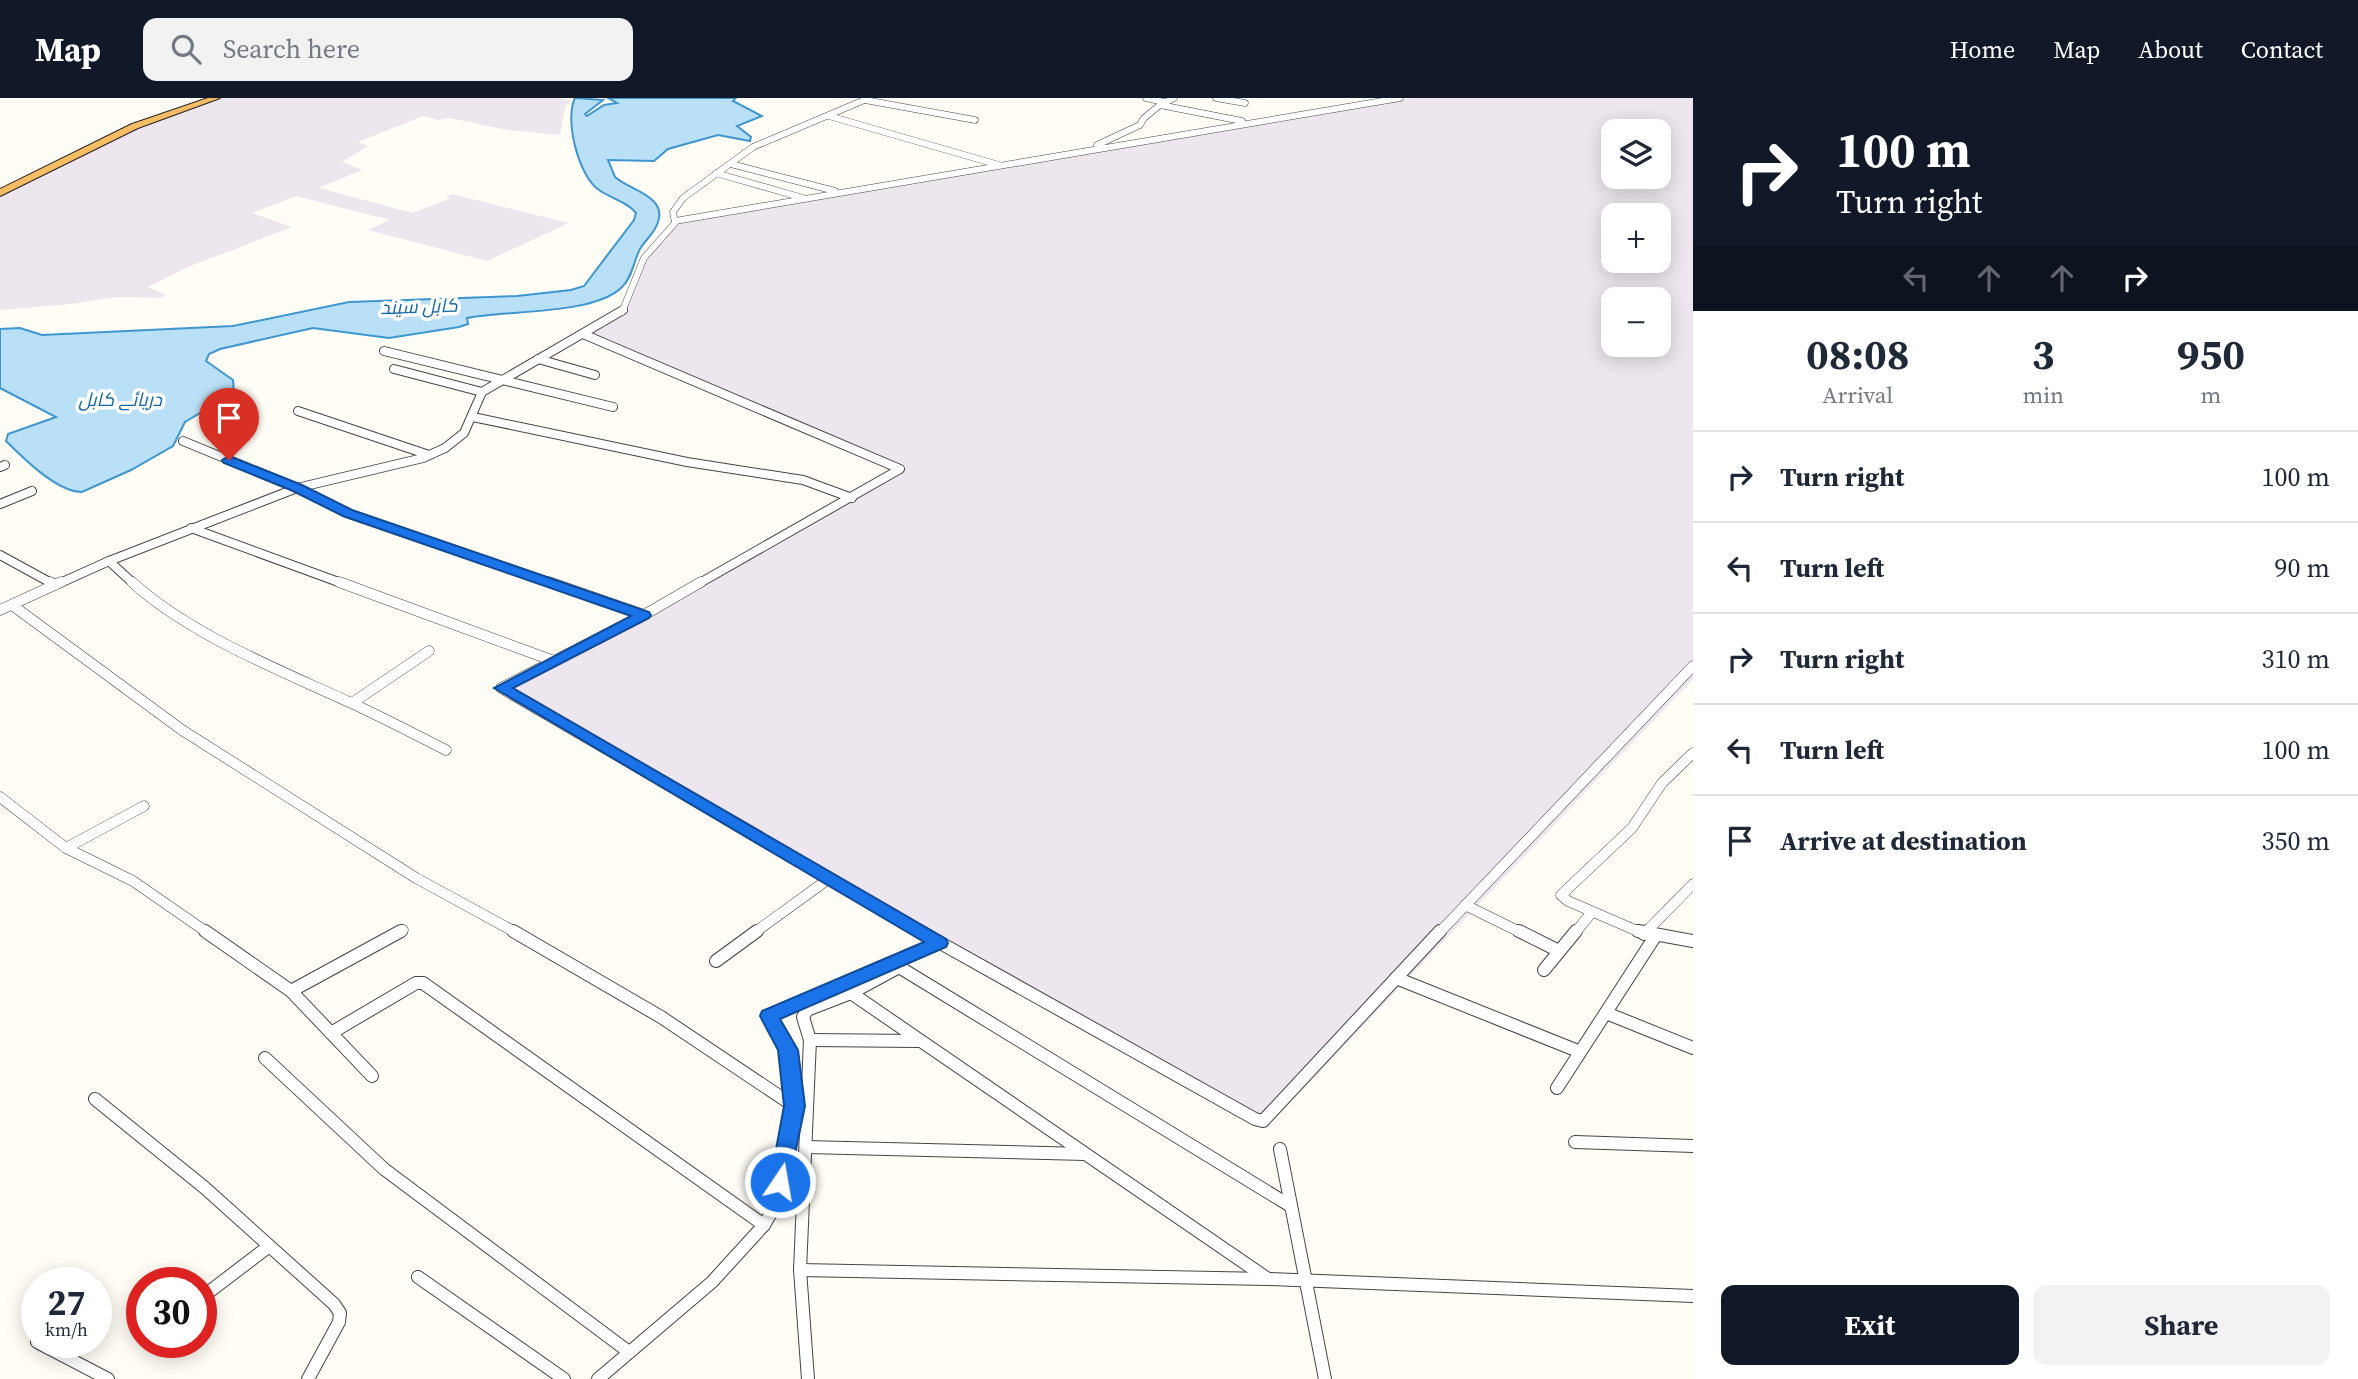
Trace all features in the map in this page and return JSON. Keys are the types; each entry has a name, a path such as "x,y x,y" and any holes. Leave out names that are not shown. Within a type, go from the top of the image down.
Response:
{"highway":[{"path":"0,190 203,98"},
{"path":"185,105 216,98"}],"street":[{"path":"1146,98 1162,104 1251,123"},
{"path":"1084,151 1140,125 1144,118 1174,98"},
{"path":"1216,98 1245,103"},
{"path":"0,610 109,561 298,488 429,455 464,433 482,392 623,311 643,258 675,221 1400,98"},
{"path":"675,221 673,212 683,198 761,143 867,99 975,120"},
{"path":"828,116 1002,165"},
{"path":"731,164 840,193"},
{"path":"716,173 806,199"},
{"path":"583,334 900,467 852,498 644,615 501,688 827,880 1255,1119 1263,1121 1693,666"},
{"path":"384,352 613,407"},
{"path":"538,359 595,376"},
{"path":"394,369 482,392"},
{"path":"298,411 429,455"},
{"path":"473,417 687,463 803,480 852,498"},
{"path":"183,441 298,488 348,513 644,615"},
{"path":"0,505 32,491"},
{"path":"191,528 554,661"},
{"path":"0,555 55,585"},
{"path":"109,561 155,603 270,667 352,703 446,750"},
{"path":"12,605 182,730 416,878 661,1017 794,1106"},
{"path":"352,703 429,651"},
{"path":"1693,753 1662,783 1632,828 1562,892 1563,898 1592,912 1650,934 1693,941"},
{"path":"0,797 66,848 133,881 291,991 372,1076"},
{"path":"66,848 144,806"},
{"path":"716,961 827,880"},
{"path":"1557,1088 1578,1051 1606,1013 1650,934 1693,884"},
{"path":"1465,905 1559,951"},
{"path":"1544,970 1592,912"},
{"path":"291,991 403,930"},
{"path":"598,1379 712,1282 764,1226 775,1206 794,1106 788,1050 769,1016 939,943"},
{"path":"808,1379 800,1270 810,1040 801,1021 802,1015 807,1010 850,993 899,967 1289,1205"},
{"path":"1396,978 1578,1051"},
{"path":"331,1033 416,983 423,983 764,1226"},
{"path":"850,993 1268,1279"},
{"path":"1606,1013 1693,1048"},
{"path":"810,1040 918,1041"},
{"path":"265,1058 383,1169 515,1264 629,1352"},
{"path":"95,1099 205,1188 334,1304 340,1313 339,1322 308,1379"},
{"path":"1575,1142 1693,1146"},
{"path":"806,1147 1086,1154"},
{"path":"1280,1149 1325,1379"},
{"path":"217,1286 268,1247"},
{"path":"800,1270 1268,1279 1693,1296"},
{"path":"418,1277 564,1379"},
{"path":"68,1358 108,1379"}],"shaded area":[{"path":"216,98 560,98 571,101 565,107 560,135 508,130 449,118 439,120 423,116 358,142 368,146 342,162 362,170 319,188 413,213 450,198 447,196 452,194 569,223 487,261 368,230 390,220 296,196 252,213 292,227 188,267 148,287 166,295 161,298 116,297 0,310 0,193 135,126"},
{"path":"1413,98 1693,98 1693,679 1266,1128 508,692 900,469 583,334 623,311 644,258 675,223"}],"water":[{"name":"دریائے کابل","path":"575,98 603,100 585,114 587,116 604,105 617,103 608,98 736,98 733,101 762,116 737,126 751,137 750,141 718,135 668,149 654,161 608,160 615,177 652,200 659,213 657,226 640,249 628,279 609,296 571,307 467,318 468,324 459,327 389,338 313,328 220,349 209,354 206,361 233,380 234,393 185,422 173,446 131,470 82,492 72,491 51,480 6,441 8,434 56,417 0,388 0,329 20,328 42,335 233,326 349,302 517,296 584,286 634,220 636,213 599,190 585,173 572,133 572,108"}],"route":[{"path":"229,460 298,488 348,513 644,615 501,688 939,943 769,1016 788,1050 794,1106 780,1182"}],"water label":[{"name":"کابل سيند","path":"419,306"}]}
